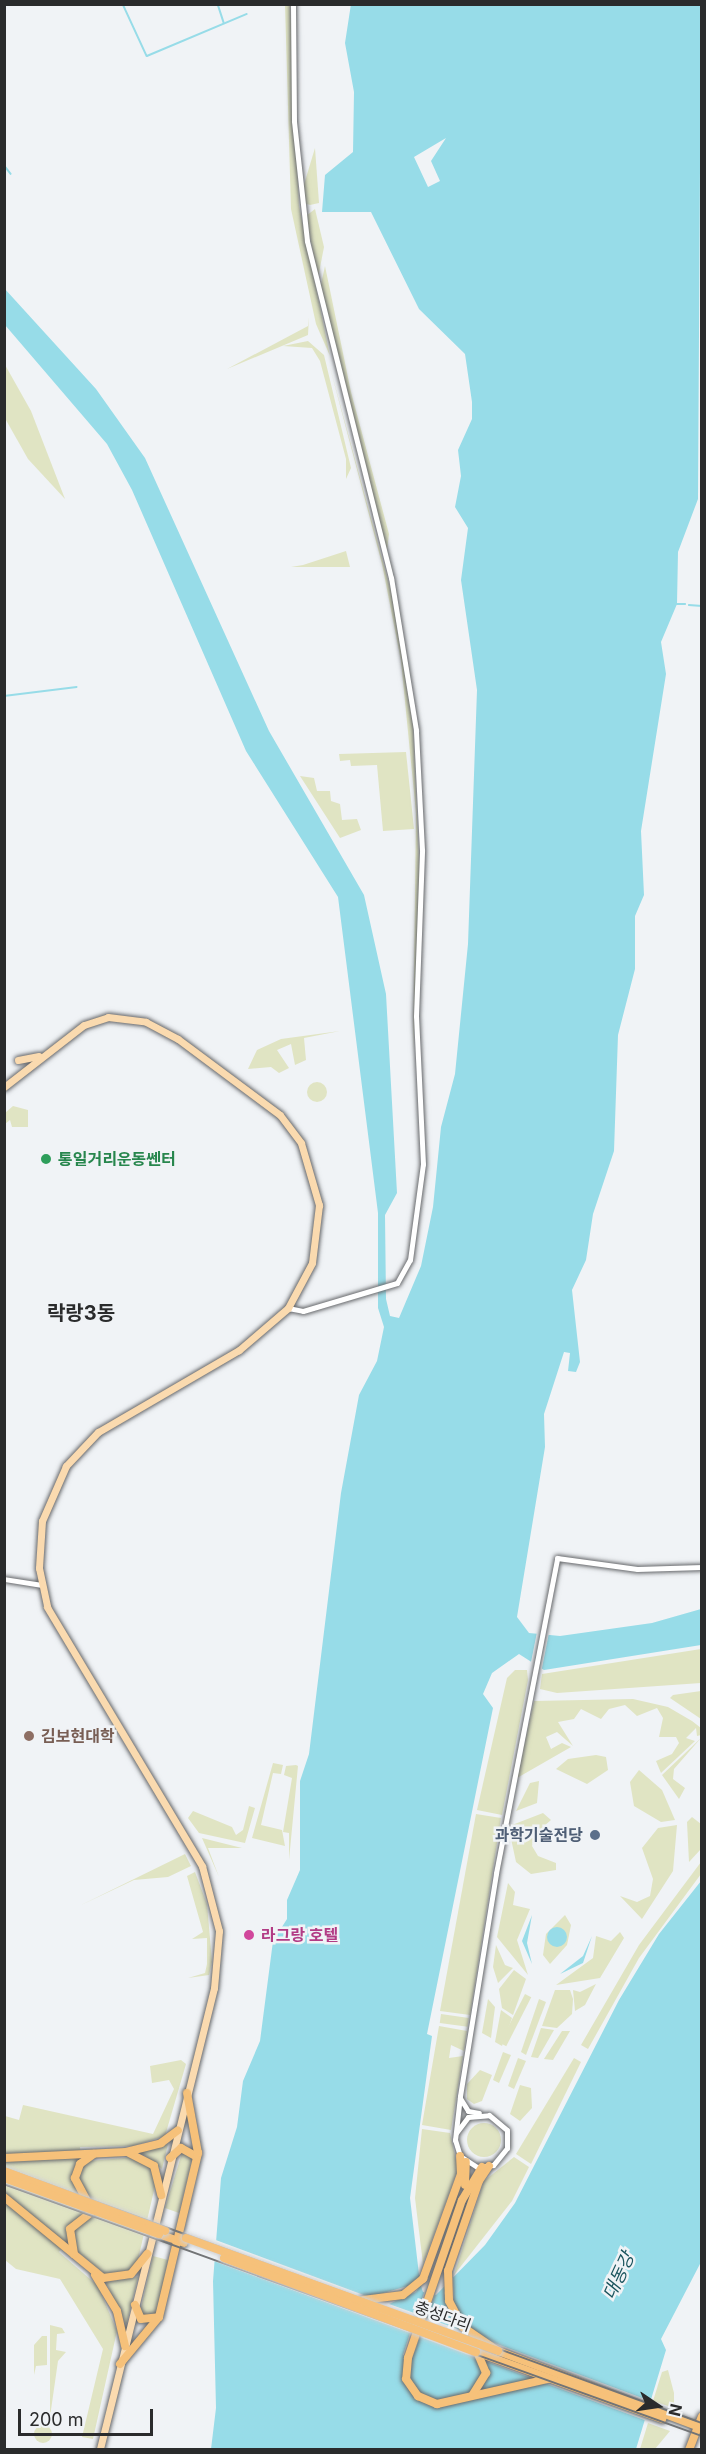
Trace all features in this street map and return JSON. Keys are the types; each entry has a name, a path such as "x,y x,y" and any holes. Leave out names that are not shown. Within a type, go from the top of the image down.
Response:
{"highway":[{"path":"120,2364 159,2317 180,2239 197,2157 188,2093"},
{"path":"4,2158 126,2152 161,2143 178,2130"},
{"path":"170,2158 180,2148 197,2157"},
{"path":"126,2152 154,2166 161,2195"},
{"path":"87,2201 75,2183 80,2164 96,2153"},
{"path":"350,2299 387,2301 417,2286 461,2174 463,2159"},
{"path":"463,2159 466,2202 448,2271 447,2294 463,2327 498,2351"},
{"path":"486,2167 466,2202 405,2369 408,2384 422,2399 437,2403 465,2399 548,2379"},
{"path":"4,2171 87,2201 165,2234"},
{"path":"4,2178 93,2211 180,2239"},
{"path":"4,2197 90,2270 116,2307 125,2346"},
{"path":"75,2257 69,2234 75,2221 93,2211"},
{"name":"충성다리","path":"180,2239 498,2351 695,2428"},
{"name":"충성다리","path":"180,2239 548,2379 695,2428"},
{"path":"90,2270 108,2279 125,2277 139,2269 147,2253"},
{"path":"135,2305 141,2319 159,2317"},
{"path":"465,2399 486,2378 484,2363 476,2352"},
{"path":"689,2450 695,2428 702,2416"}],"main road":[{"path":"4,1087 68,1037 108,1017 146,1022 185,1044 288,1125 313,1177 320,1226 312,1263 288,1308 239,1350 110,1423 81,1447 46,1504 38,1548 40,1585 72,1654 183,1832 212,1890 220,1957 100,2450"},
{"path":"18,1060 46,1052"}],"street":[{"path":"288,1308 303,1311 375,1293 392,1286 410,1260 423,1164 416,1016 420,782 399,615 307,241 294,121 293,4"},
{"path":"459,2096 468,2111 502,2122 509,2139 504,2155 486,2167 463,2159 456,2133 459,2096 557,1558 637,1569 702,1566"},
{"path":"4,1579 40,1585"},
{"path":"456,2133 468,2117 481,2114"}],"green space":[{"path":"285,5 290,5 299,206 330,356 316,324 291,209"},
{"path":"315,148 319,203 310,205 304,203 302,191"},
{"path":"315,209 324,247 318,278 306,216"},
{"path":"325,266 351,392 389,534 387,551 320,289"},
{"path":"309,317 308,335 227,369 308,326"},
{"path":"308,341 324,355 351,468 346,479 346,459 320,361 312,348 283,346"},
{"path":"328,360 392,595 413,726 420,881 413,1052 416,813 401,661 382,564"},
{"path":"4,363 31,411 65,499 28,459 6,420"},
{"path":"346,551 350,567 291,567 303,565"},
{"path":"406,752 414,829 383,831 377,765 351,766 350,760 340,761 339,754"},
{"path":"300,776 314,778 317,791 330,791 331,801 340,804 342,820 357,819 361,830 340,838"},
{"path":"340,1031 304,1038 306,1060 295,1065 291,1044 277,1050 289,1068 279,1073 271,1067 248,1069 257,1050 281,1039"},
{"path":"317,1082 324,1085 327,1092 324,1099 317,1102 310,1099 307,1092 310,1085"},
{"path":"13,1106 28,1110 28,1127 12,1127 10,1120 5,1124 5,1113"},
{"path":"701,1649 701,1683 557,1693 540,1689 542,1674"},
{"path":"515,1670 527,1670 528,1680 502,1815 477,1810 507,1678"},
{"path":"701,1691 701,1719 670,1698 673,1695"},
{"path":"633,1699 668,1707 701,1728 701,1735 697,1736 696,1728 686,1738 695,1741 661,1773 656,1761 672,1754 679,1743 676,1737 659,1737 663,1718 657,1708 637,1716 625,1705 609,1709 601,1719 581,1709 574,1719 558,1722 573,1746 557,1732 546,1737 551,1749 562,1743 571,1747 517,1778 534,1701"},
{"path":"701,1738 674,1769 673,1779 685,1788 679,1799 662,1775"},
{"path":"596,1755 606,1757 608,1770 587,1784 556,1769 568,1759"},
{"path":"273,1763 283,1765 281,1774 273,1773 261,1825 282,1830 285,1846 252,1838"},
{"path":"286,1766 298,1766 289,1860 289,1833 283,1832 292,1778 284,1775"},
{"path":"639,1770 662,1790 675,1820 661,1822 634,1806 630,1782"},
{"path":"539,1781 537,1803 516,1811 530,1783"},
{"path":"249,1806 255,1808 245,1843 199,1833 188,1818 193,1811 232,1827 236,1835 243,1830"},
{"path":"543,1813 551,1820 536,1833 532,1846 538,1856 556,1863 556,1870 531,1874 516,1862 510,1834 512,1825"},
{"path":"476,1814 501,1818 470,2015 440,2011"},
{"path":"692,1817 701,1824 701,1849 689,1862 687,1822"},
{"path":"677,1825 673,1871 642,1919 620,1896 637,1902 650,1896 653,1879 642,1848 658,1828"},
{"path":"202,1838 242,1848 208,1848 219,1877"},
{"path":"185,1854 191,1866 168,1877 134,1880 79,1906"},
{"path":"701,1862 701,1874 639,1958 588,2049 581,2045 639,1945"},
{"path":"195,1872 207,1904 212,1962 209,1975 188,1978 205,1973 207,1964 207,1938 192,1939 203,1932 187,1876"},
{"path":"508,1883 515,1892 513,1905 530,1909 517,1940 528,1975 497,1937"},
{"path":"565,1915 571,1925 567,1945 550,1964 543,1955 546,1934"},
{"path":"620,1932 624,1938 600,1978 556,1985 593,1958 596,1936 611,1941"},
{"path":"496,1945 505,1965 513,1968 498,1983 493,1967"},
{"path":"514,1970 526,1979 513,2015 502,2008 499,1989"},
{"path":"596,1984 585,2005 575,2011 573,1990 580,1992"},
{"path":"555,1990 570,1990 573,1999 572,2014 557,2028 542,2026"},
{"path":"525,1994 531,1997 506,2046 500,2043"},
{"path":"488,1999 495,2007 491,2038 482,2033"},
{"path":"539,1999 546,2002 526,2055 521,2052"},
{"path":"501,2010 512,2018 502,2046 495,2042"},
{"path":"441,2014 469,2018 467,2027 440,2023"},
{"path":"439,2026 467,2031 464,2051 451,2045 449,2058 463,2056 451,2130 422,2125"},
{"path":"541,2028 554,2030 538,2058 531,2057"},
{"path":"562,2031 570,2031 553,2060 544,2059"},
{"path":"503,2052 511,2055 499,2083 493,2080"},
{"path":"518,2058 526,2061 514,2089 508,2086"},
{"path":"574,2058 581,2062 531,2164 516,2154"},
{"path":"181,2060 186,2064 165,2136 133,2146 80,2147 81,2157 89,2161 135,2157 152,2168 155,2186 137,2264 127,2272 105,2274 73,2248 71,2237 59,2252 98,2286 117,2331 93,2439 82,2437 103,2349 60,2279 16,2269 5,2260 5,2116 19,2120 23,2105 153,2134 174,2089 169,2080 152,2083 150,2066"},
{"path":"480,2070 492,2075 482,2101 474,2104 467,2099 467,2084"},
{"path":"520,2085 531,2088 532,2108 520,2121 510,2114"},
{"path":"484,2123 496,2128 501,2140 496,2152 484,2157 472,2152 467,2140 472,2128"},
{"path":"422,2129 450,2133 458,2169 423,2264 415,2198"},
{"path":"168,2144 162,2169 140,2152 156,2148"},
{"path":"182,2153 192,2159 179,2213 165,2208"},
{"path":"514,2157 529,2167 512,2201 454,2275 484,2181"},
{"path":"153,2256 168,2260 156,2315 145,2318 140,2312"},
{"path":"138,2277 127,2323 125,2323 106,2282"},
{"path":"50,2325 62,2328 65,2333 57,2334 56,2350 66,2352 58,2361 50,2417"},
{"path":"42,2336 47,2336 47,2365 36,2366 34,2375 34,2345"},
{"path":"668,2370 674,2393 674,2408 653,2401 662,2372"},
{"path":"648,2423 670,2431 655,2449 640,2449"},
{"path":"43,2425 49,2428 52,2434 49,2440 43,2443 37,2440 34,2434 37,2428"}],"water":[{"name":"대동강","path":"351,4 701,5 698,499 678,552 677,604 661,642 666,674 641,831 644,895 635,916 635,969 618,1035 614,1151 593,1214 586,1260 572,1290 580,1362 576,1372 568,1371 570,1353 564,1352 544,1414 545,1447 517,1617 529,1633 560,1636 652,1623 701,1609 701,1645 544,1670 519,1654 492,1673 483,1694 493,1708 427,2034 432,2036 410,2198 420,2283 423,2292 436,2295 485,2245 515,2203 619,2000 659,1934 701,1881 701,2262 661,2339 666,2350 636,2449 211,2449 216,2408 213,2281 221,2178 237,2127 243,2081 260,2041 273,1941 287,1919 287,1900 300,1870 300,1781 309,1754 341,1493 359,1395 377,1361 384,1327 378,1308 378,1213 338,897 246,751 132,490 107,444 5,325 4,288 96,389 145,458 269,731 364,895 386,994 397,1193 385,1215 386,1299 390,1316 399,1318 421,1266 433,1207 441,1127 455,1074 468,944 477,690 461,580 468,528 455,507 461,476 458,450 472,419 472,402 465,354 419,309 371,212 322,212 325,175 353,152 354,92 345,43","holes":["446,138 431,161 440,181 428,187 414,157"]},
{"path":"532,1915 527,1943 532,1964 522,1941"},
{"path":"557,1927 564,1930 567,1937 564,1944 557,1947 550,1944 547,1937 550,1930"},
{"path":"592,1936 583,1963 560,1974 583,1956"}],"pier":[{"path":"537,1632 549,1633 541,1673 531,1662"},
{"path":"213,2239 369,2297 422,2282 416,2292 389,2304 417,2314 425,2290 436,2291 427,2318 460,2330 444,2293 453,2276 454,2302 466,2325 481,2338 653,2402 647,2421 420,2337 412,2359 403,2355 410,2333 211,2260"}],"waterway":[{"path":"123,4 147,56 247,14"},
{"path":"218,4 224,22"},
{"path":"4,165 11,174"},
{"path":"677,604 685,604"},
{"path":"689,605 702,606"},
{"path":"4,696 76,687"}],"tram line":[{"path":"4,2168 702,2423"},
{"path":"4,2184 702,2436"}],"place":[{"name":"통일거리운동쎈터","path":"46,1159"},
{"name":"김보현대학","path":"29,1736"},
{"name":"과학기술전당","path":"595,1835"},
{"name":"라그랑 호텔","path":"249,1935"}],"district":[{"name":"락랑3동","path":"81,1313"}]}
